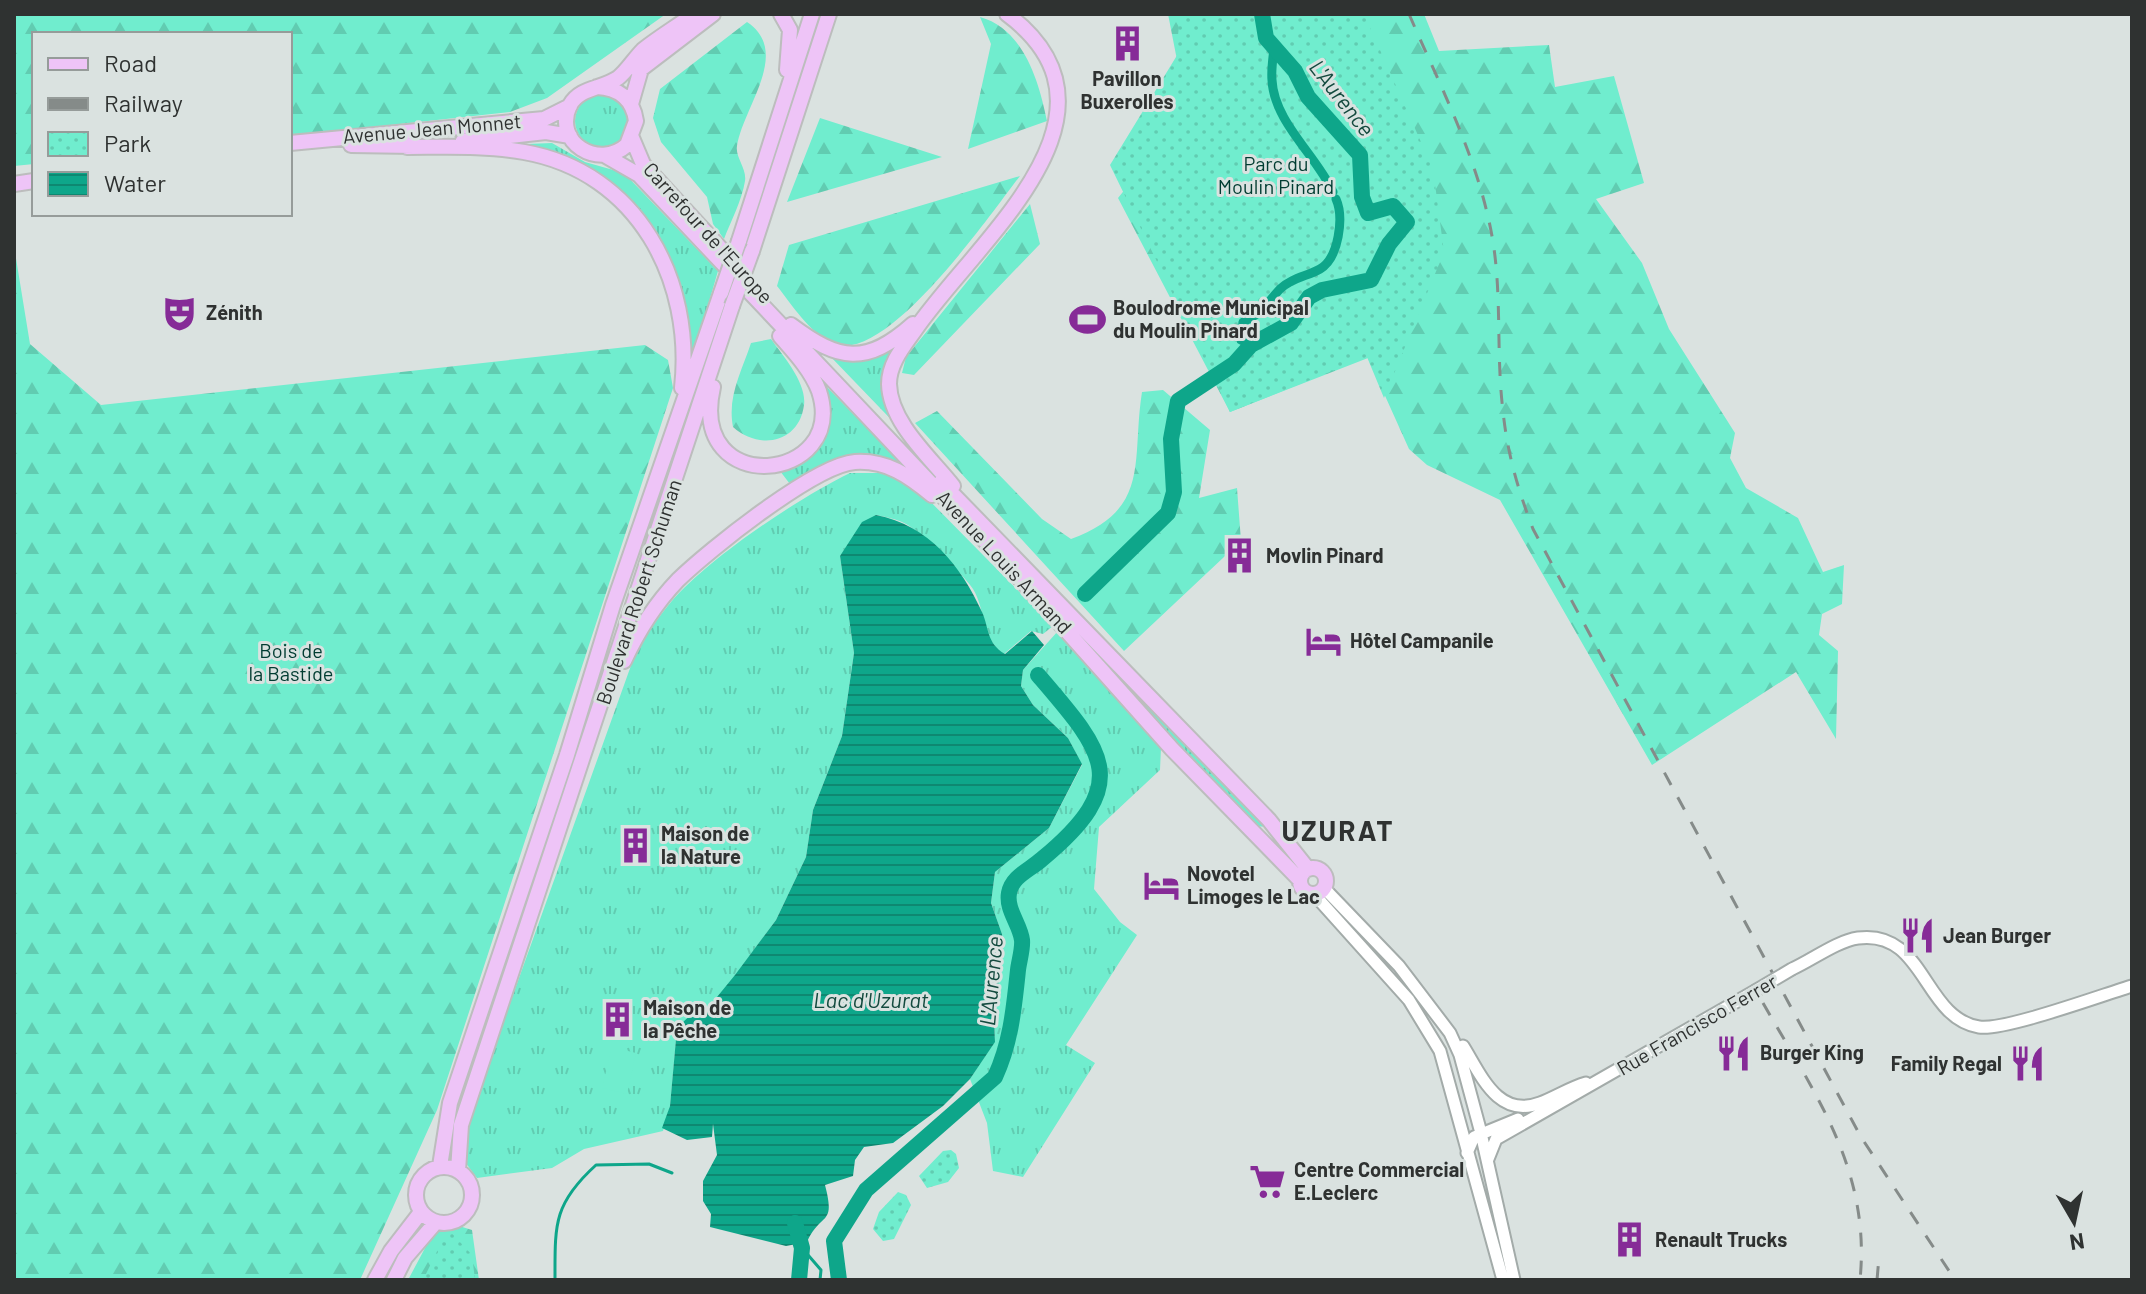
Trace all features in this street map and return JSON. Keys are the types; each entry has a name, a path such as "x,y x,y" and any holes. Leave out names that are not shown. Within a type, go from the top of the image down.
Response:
{"main road":[{"path":"570,136 567,116 570,106 581,93 620,76 644,50 694,14"},
{"path":"597,87 616,90 631,104 641,69 713,14"},
{"path":"778,122 791,43 790,30 781,14"},
{"name":"Boulevard Robert Schuman","path":"440,1166 450,1103 812,14"},
{"name":"Boulevard Robert Schuman","path":"458,1171 461,1125 585,758 730,312 800,110 829,14"},
{"path":"800,110 838,14"},
{"path":"992,532 897,415 889,384 897,356 928,311 1038,175 1054,139 1058,113 1048,58 1028,29 1007,14"},
{"name":"Carrefour de l'Europe","path":"606,156 621,150 632,138 636,121 631,104"},
{"name":"Avenue Jean Monnet","path":"292,143 544,119 570,106"},
{"name":"Avenue Jean Monnet","path":"292,150 326,146 407,147 546,132 570,136"},
{"name":"Carrefour de l'Europe","path":"570,136 584,152 606,156 639,175 705,247"},
{"name":"Carrefour de l'Europe","path":"632,138 639,158 652,175 791,324"},
{"path":"407,147 524,152 562,163 603,186 644,228 673,281 682,316 682,387 663,457"},
{"path":"705,247 797,355 818,390 822,419 812,446 793,461 770,468 748,464 717,443 709,422 711,394 730,312"},
{"name":"Avenue Louis Armand","path":"705,247 1078,641 1172,749 1304,874"},
{"path":"791,324 830,351 849,355 887,346 928,311"},
{"name":"Avenue Louis Armand","path":"791,324 1269,820 1304,874"},
{"path":"585,758 624,662 640,629 657,605 701,560 821,472 853,462 883,465 910,477 959,516"},
{"path":"1323,872 1326,878 1318,890 1305,891 1304,874 1323,872"},
{"path":"440,1166 458,1171 472,1188 470,1206 459,1219 436,1222 421,1212 416,1188 425,1173 440,1166"},
{"path":"375,1280 391,1251 421,1212"},
{"path":"394,1280 405,1258 436,1222"}],"street":[{"path":"1318,890 1399,966 1463,1046 1491,1091 1512,1106 1540,1103 1573,1086 1610,1076"},
{"path":"1318,890 1409,1000 1440,1051 1503,1280"},
{"name":"Rue Francisco Ferrer","path":"1537,1115 1610,1076 1792,969 1860,938 1888,943 1909,954 1952,1016 1982,1027 2132,986"},
{"path":"1450,1033 1460,1055 1481,1133 1514,1280"},
{"path":"1465,1148 1481,1133 1537,1115"},
{"path":"1488,1163 1496,1139 1537,1115"},
{"path":"1465,1148 1492,1177"}],"green space":[{"path":"14,14 666,14 547,98 510,112 292,136 292,32 32,32 32,164 14,166"},
{"path":"1168,14 1424,14 1439,51 1549,45 1555,87 1614,76 1644,183 1596,199 1642,263 1669,329 1735,433 1730,458 1746,488 1798,518 1823,572 1844,565 1842,604 1822,614 1819,635 1838,651 1836,739 1796,672 1652,765 1500,500 1427,465 1409,449 1368,358 1230,412 1118,198 1151,157 1240,64 1176,55"},
{"name":"Parc du Moulin Pinard","path":"1180,14 1364,14 1433,169 1444,252 1384,398 1367,357 1230,412 1110,165 1176,57"},
{"path":"980,17 995,23 1018,45 1034,74 1047,121 968,149 991,44"},
{"path":"747,22 760,34 765,49 765,64 737,146 745,181 724,239 713,224 707,197 661,142 653,118 660,89"},
{"path":"602,94 621,102 629,121 621,140 602,148 583,140 575,121 583,102"},
{"path":"820,118 942,157 787,202"},
{"path":"552,143 585,162 624,173 718,271 692,360 687,318 674,270 652,225 638,208 623,195 595,181 504,145"},
{"path":"1020,176 935,283 880,333 854,345 832,343 823,338 802,318 777,286 789,245"},
{"path":"1030,204 1040,244 914,375 902,373 906,357"},
{"name":"Bois de la Bastide","path":"14,246 30,344 101,405 645,345 668,360 673,388 437,1110 360,1280 14,1280"},
{"path":"771,339 798,379 804,405 801,418 786,435 776,439 754,439 733,427 732,405 751,343"},
{"path":"899,344 887,370 907,436 829,355"},
{"path":"821,381 906,468 867,459 793,488 780,471 799,464 815,448"},
{"path":"1163,390 1210,430 1199,498 1237,488 1241,541 1124,651 915,423 937,411 1042,519 1071,539 1097,527 1115,513 1126,497 1136,461 1142,392"},
{"path":"850,473 887,473 917,488 1053,626 1043,634 1031,631 1004,654 991,640 977,597 961,574 913,528 876,515 840,556 854,653 842,736 813,810 806,857 776,920 721,995 708,1008 695,1011 691,1040 676,1040 670,1106 663,1131 584,1149 552,1168 477,1178 465,1162 471,1112 638,646 671,602 731,548 780,513"},
{"path":"934,478 1271,827 1252,826"},
{"path":"1058,631 1161,747 1160,770 1099,827 1094,889 1120,922 1137,935 1066,1045 1095,1063 1023,1177 993,1171 987,1123 970,1079 995,1041 994,1019 1003,950 1002,934 991,903 995,872 1049,828 1082,765 1068,738 1033,705 1021,686 1023,670"},
{"path":"612,1047 636,1053 627,1094 602,1088"},
{"path":"951,1150 956,1154 959,1168 948,1182 927,1188 919,1176 943,1151"},
{"path":"898,1192 906,1195 911,1205 894,1239 883,1241 873,1229 879,1212"},
{"path":"440,1220 472,1230 479,1280 408,1280"},
{"path":"448,1229 472,1255 475,1280 423,1280"}],"water":[{"name":"Lac d'Uzurat","path":"876,515 912,528 941,550 974,595 991,640 999,650 1005,654 1032,631 1044,645 1023,670 1021,686 1033,705 1068,738 1082,764 1049,828 995,872 991,903 1002,934 1003,950 994,1019 995,1042 970,1079 943,1106 893,1143 864,1147 855,1160 853,1176 825,1185 829,1207 825,1218 807,1242 786,1246 710,1227 711,1214 703,1201 703,1181 717,1155 713,1124 712,1137 687,1140 662,1128 670,1106 676,1039 691,1039 681,1037 682,1023 695,1011 708,1008 735,975 776,920 806,857 813,810 842,736 854,653 840,556 862,522"}],"waterway":[{"name":"L'Aurence","path":"1085,594 1168,513 1174,492 1171,439 1178,401 1234,364 1251,345 1291,323 1309,297 1322,290 1371,280 1389,244 1407,222 1393,206 1368,213 1362,197 1360,155 1308,97 1295,71 1266,38 1262,14"},
{"name":"L'Aurence","path":"1274,48 1272,80 1280,110 1333,192"},
{"name":"L'Aurence","path":"1251,345 1241,340 1243,322 1260,311 1284,285 1320,269 1332,256 1340,216 1336,199"},
{"name":"L'Aurence","path":"839,1280 834,1241 866,1190 995,1077 1011,1025 1022,947 1021,934 1009,905 1011,887 1071,832 1089,809 1099,788 1099,767 1093,747 1038,675"},
{"path":"555,1280 559,1216 571,1192 596,1165 649,1164 672,1173"},
{"path":"795,1223 802,1248 799,1280"},
{"path":"802,1248 821,1270 820,1280"}],"railway":[{"path":"1409,14 1458,126 1487,212 1496,263 1505,426 1514,471 1533,529 1861,1137 1955,1280"},
{"path":"1763,1003 1802,1069 1835,1134 1848,1168 1857,1203 1861,1240 1860,1280"},
{"path":"1877,1280 1879,1257"}],"place":[{"name":"Pavillon Buxerolles","path":"1127,44"},
{"name":"Zénith","path":"180,313"},
{"name":"Boulodrome Municipal du Moulin Pinard","path":"1087,319"},
{"name":"Movlin Pinard","path":"1240,556"},
{"name":"Hôtel Campanile","path":"1324,641"},
{"name":"Maison de la Nature","path":"635,846"},
{"name":"Novotel Limoges le Lac","path":"1161,885"},
{"name":"Jean Burger","path":"1917,936"},
{"name":"Maison de la Pêche","path":"617,1019"},
{"name":"Burger King","path":"1734,1053"},
{"name":"Family Regal","path":"2028,1064"},
{"name":"Centre Commercial E.Leclerc","path":"1268,1181"},
{"name":"Renault Trucks","path":"1629,1240"}],"district":[{"name":"UZURAT","path":"1338,831"}]}
